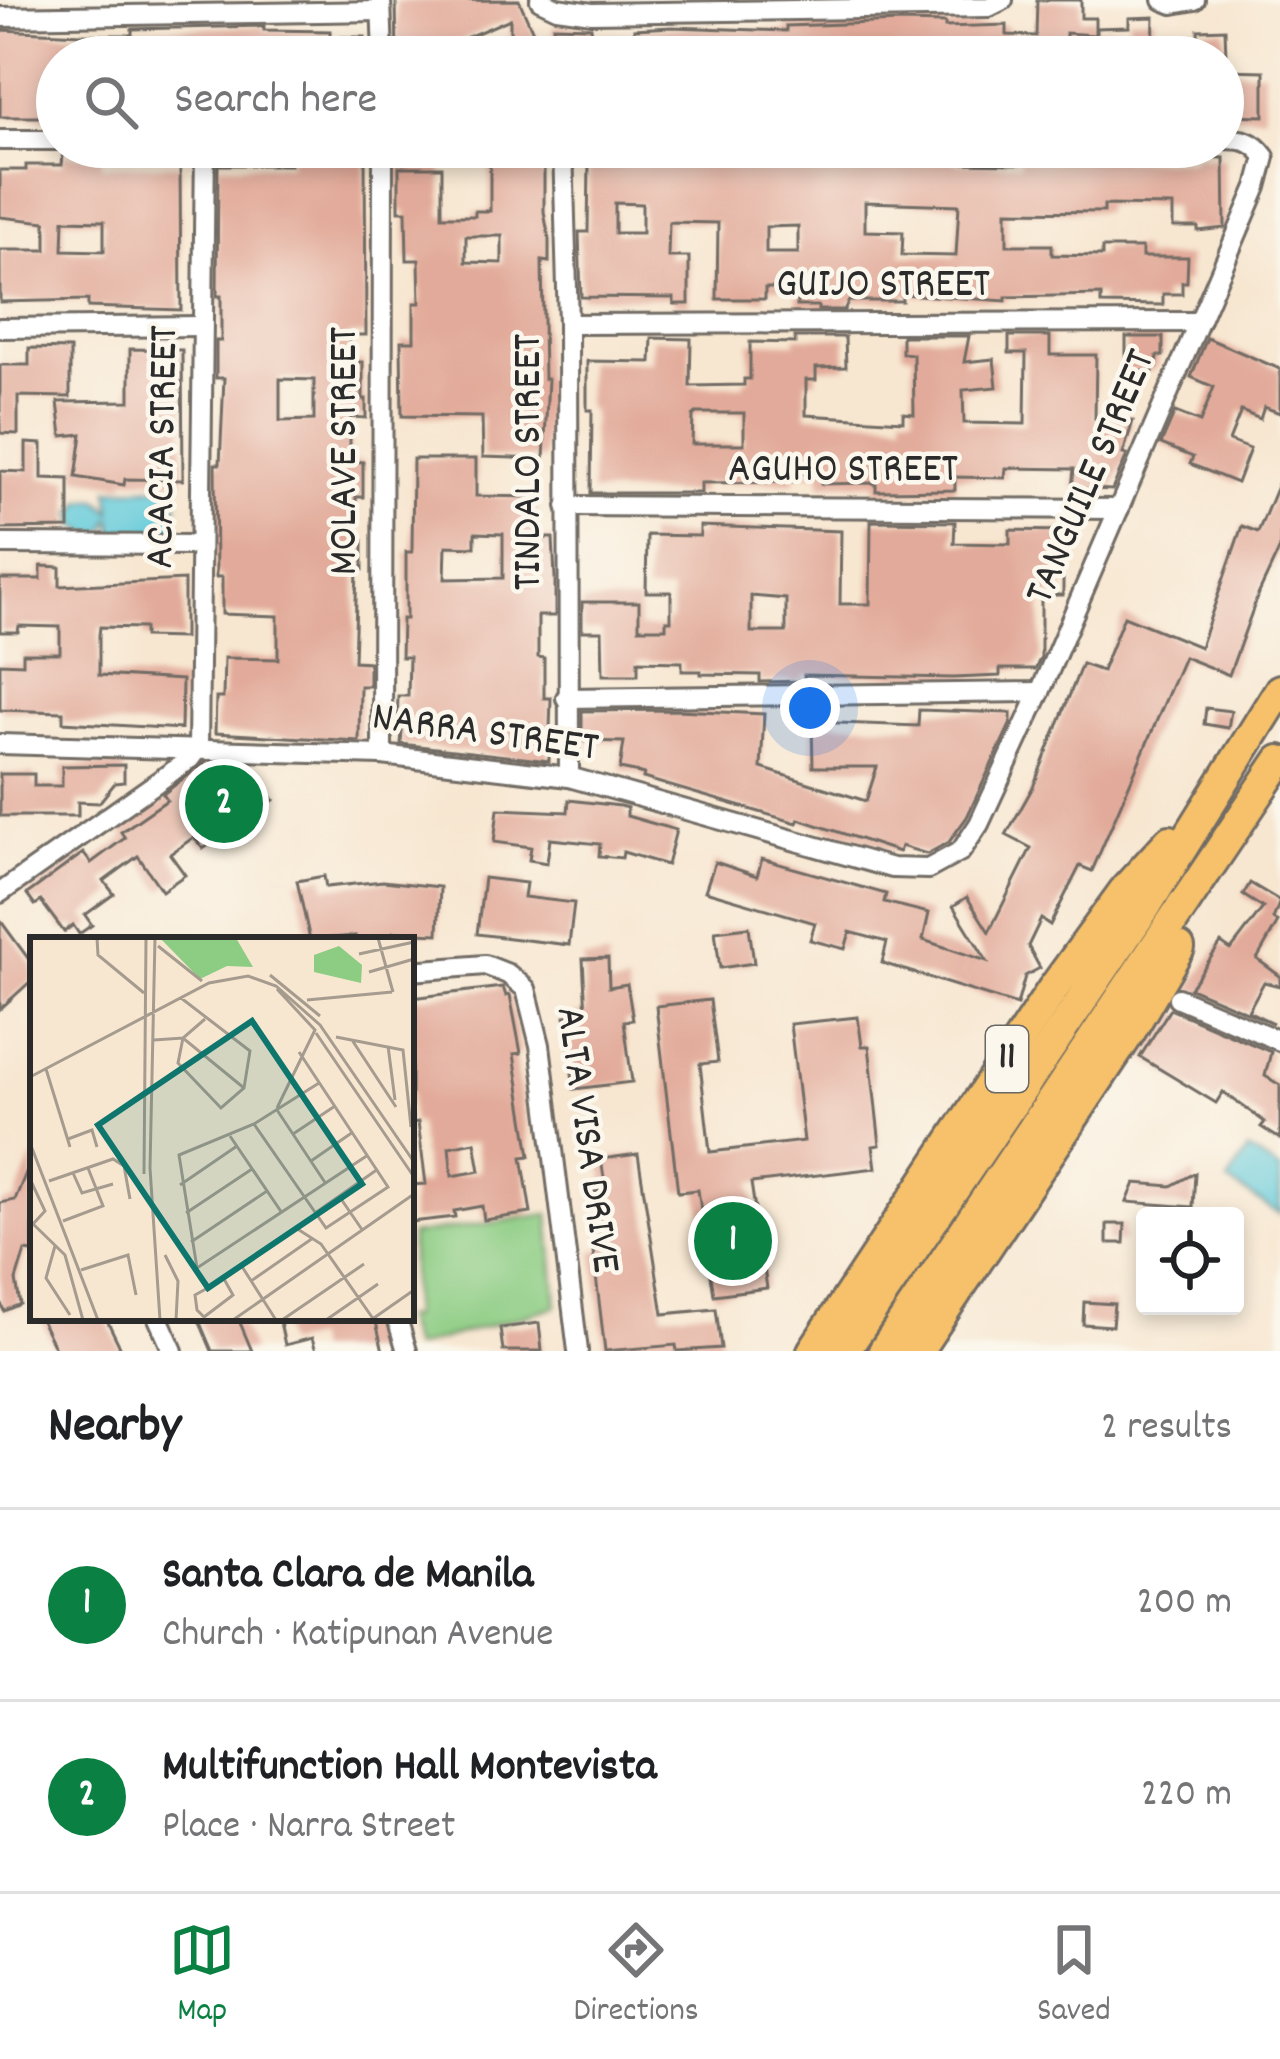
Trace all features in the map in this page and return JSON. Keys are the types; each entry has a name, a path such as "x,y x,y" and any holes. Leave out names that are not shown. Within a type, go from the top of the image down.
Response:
{"main road":[{"name":"11","path":"844,1351 1096,981 1280,690"},
{"name":"11","path":"884,1351 1280,761"},
{"name":"11","path":"813,1351 1065,972 1125,890 1223,784"},
{"name":"11","path":"916,1351 1129,1033 1257,799"}],"street":[{"path":"540,0 556,8 592,13 965,8 1003,1"},
{"path":"1163,0 1173,4 1195,0"},
{"path":"0,17 175,7 381,5 382,36"},
{"path":"0,140 36,140"},
{"name":"TANGUILE STREET","path":"979,824 1263,174 1265,157 1244,142"},
{"name":"ACACIA STREET","path":"198,748 205,168"},
{"name":"MOLAVE STREET","path":"382,755 383,168"},
{"name":"TINDALO STREET","path":"564,168 569,777"},
{"name":"GUIJO STREET","path":"568,324 1199,322"},
{"path":"0,328 202,326"},
{"name":"AGUHO STREET","path":"567,506 1119,509"},
{"path":"0,544 200,545"},
{"path":"566,698 1040,692"},
{"name":"NARRA STREET","path":"0,744 382,755 569,777 892,868 928,869 961,851 979,824"},
{"path":"0,893 198,748"},
{"name":"ALTA VISA DRIVE","path":"414,971 485,965 508,974 526,989 540,1045 578,1351"},
{"path":"1178,998 1280,1041"},
{"path":"159,1321 173,1351"},
{"path":"398,1321 407,1351"}],"green space":[{"path":"549,1214 557,1306 412,1348 404,1321 414,1321 414,1235"}],"water":[{"path":"177,486 176,537 113,533 110,519 107,529 94,535 76,526 74,512 83,501 97,499 112,512 109,490"},
{"path":"1248,1150 1280,1170 1280,1214 1228,1182"}],"building":[{"path":"519,0 535,36 510,36 510,19 470,36 397,36 396,1"},
{"path":"1037,0 1081,0 1081,18 1095,18 1095,35 1036,36"},
{"path":"1154,17 1153,36 1096,36 1096,28 1129,27 1129,18"},
{"path":"902,22 945,23 945,27 1007,25 1007,35 1036,36 553,36 553,26 591,27 592,35 672,27 786,31 786,26"},
{"path":"264,26 264,30 330,31 330,36 36,36 36,117 0,117 0,30 132,35 132,29"},
{"path":"1225,29 1225,36 1198,36 1198,30"},
{"path":"1244,71 1264,71 1264,116 1244,116"},
{"path":"26,165 180,168 181,310 88,307 88,300 0,302 0,250 46,250 46,222 0,217 0,170 26,170","holes":["64,220 104,221 104,251 63,250"]},
{"path":"218,168 365,168 366,335 349,335 349,362 363,362 366,399 366,418 350,417 350,461 363,462 363,497 356,497 356,540 363,540 363,570 357,570 354,661 369,662 369,686 360,686 359,741 215,733 216,698 223,698 224,658 278,659 278,616 222,614 222,577 216,577 215,464 220,464 224,378 216,378 216,341 221,341 221,296 217,296","holes":["280,379 314,380 314,420 280,421"]},
{"path":"399,168 442,168 442,216 475,216 475,211 490,211 490,168 544,168 549,262 542,261 544,379 548,379 544,459 483,457 482,417 402,416 401,341 414,341 414,303 420,303 419,260 407,260 406,211 399,211","holes":["466,236 502,236 502,263 466,262"]},
{"path":"589,168 1224,168 1225,228 1173,227 1173,206 1104,205 1104,212 1007,211 1007,245 1052,245 1052,255 1102,256 1102,248 1142,248 1142,257 1188,257 1182,294 1163,294 1163,305 1101,304 1101,295 1006,297 1006,301 902,294 902,301 849,301 844,310 818,310 818,306 797,306 797,288 765,288 765,299 717,299 718,223 669,222 668,257 689,257 689,304 674,304 674,298 581,297 579,232 588,232","holes":["865,202 959,205 956,256 902,255 903,232 865,231","615,203 642,204 642,233 615,233","798,226 798,253 766,253 766,227"]},
{"path":"902,336 969,336 964,362 994,359 997,387 963,390 964,423 1025,424 1026,353 1009,353 1009,336 1050,336 1050,355 1096,355 1095,418 1133,421 1123,454 1127,455 1112,490 1072,488 1074,469 1006,468 1005,478 955,477 955,490 876,491 876,483 821,484 821,474 795,473 795,482 701,483 701,493 591,493 587,361 651,362 652,338 691,339 690,386 744,385 744,379 750,379 750,342 845,337 846,367 816,368 816,380 806,380 806,415 903,421 903,413 914,414 913,354 902,353","holes":["696,413 744,413 744,444 692,444"]},
{"path":"1126,337 1163,337 1163,356 1157,356 1153,371 1126,371"},
{"path":"1207,338 1280,369 1280,413 1264,407 1260,419 1241,411 1229,441 1250,449 1237,483 1190,464 1193,457 1161,444 1175,412 1200,422 1214,387 1191,377"},
{"path":"29,348 70,349 70,397 18,396 18,434 0,433 0,365 29,365"},
{"path":"130,349 182,350 183,480 125,479 124,485 76,477 82,434 62,436 58,402 130,401"},
{"path":"26,443 42,444 42,478 69,479 69,528 0,529 0,471 26,472"},
{"path":"413,459 476,459 476,496 536,497 536,538 553,538 555,578 555,616 538,616 544,698 551,698 549,761 401,744 398,696 408,696 409,657 401,657 402,619 406,619 406,552 412,552","holes":["475,533 503,534 503,578 445,579 446,546 475,547"]},
{"path":"1280,479 1280,548 1229,675 1184,657 1092,871 1080,866 1050,925 1041,919 1028,946 1040,968 1025,976 1017,1005 882,963 887,942 850,932 845,949 810,940 815,923 705,891 715,862 757,876 762,859 886,894 884,902 929,913 923,940 987,961 953,906 967,897 989,932 1031,848 1006,835 1033,787 1082,664 1102,671 1124,616 1200,647 1242,526 1258,532"},
{"path":"871,521 955,522 954,543 1010,544 1010,530 1063,531 1063,595 1041,595 1041,657 1035,669 1000,669 1000,676 804,675 804,681 760,682 760,675 701,674 682,671 682,662 638,661 638,675 603,675 602,631 582,631 582,602 639,602 639,628 666,628 666,621 671,621 671,592 646,592 647,535 700,536 700,526 841,531 840,604 870,604","holes":["751,596 786,599 786,632 751,632"]},
{"path":"41,566 60,567 60,586 184,580 184,638 144,637 144,628 100,627 99,635 99,675 182,680 181,729 63,722 63,712 0,710 0,663 23,664 23,653 60,653 60,627 19,626 18,632 0,632 0,579 41,579"},
{"path":"1206,708 1231,711 1228,728 1204,724"},
{"path":"919,710 1011,713 1011,723 967,817 949,842 927,854 901,846 899,852 799,819 797,823 643,778 644,774 620,769 624,742 582,741 582,711 764,714 761,768 866,801 877,767 813,767 812,722 918,726"},
{"path":"204,763 218,779 238,764 249,765 274,800 203,849 194,837 170,854 185,875 162,891 138,856 104,881 114,894 85,915 92,925 79,934 73,925 64,932 41,901 35,905 27,894 83,853 91,863 125,838 121,832 167,800 163,794"},
{"path":"124,765 124,782 115,783 99,803 78,802 78,816 0,816 0,774 34,774 34,786 62,786 62,766"},
{"path":"569,800 620,806 627,808 627,816 676,830 667,865 623,852 622,858 599,856 600,844 550,839 547,863 529,860 531,847 494,842 498,809 568,812"},
{"path":"324,876 326,887 383,881 440,887 438,934 309,937 297,881"},
{"path":"484,878 526,883 524,897 574,903 569,945 477,934"},
{"path":"1250,883 1280,901 1273,919 1278,922 1257,959 1280,976 1280,986 1264,982 1248,1011 1273,1023 1190,988 1221,943 1231,950 1263,908 1243,895"},
{"path":"0,920 30,961 30,982 0,1009"},
{"path":"749,927 754,963 720,968 715,931"},
{"path":"608,958 609,987 627,984 633,1020 624,1021 632,1082 574,1089 565,1016 586,1013 583,959"},
{"path":"503,987 506,996 510,995 521,1053 514,1054 530,1156 522,1157 531,1213 484,1220 482,1206 454,1211 455,1217 414,1222 414,1185 426,1184 418,1122 414,1123 414,998","holes":["475,1142 480,1171 452,1176 449,1147"]},
{"path":"710,1000 718,1062 700,1064 710,1152 804,1141 790,1024 858,1017 862,1046 869,1046 880,1145 873,1146 876,1168 751,1183 767,1288 714,1295 698,1190 678,1192 656,1006"},
{"path":"1170,1009 1271,1052 1265,1076 1280,1085 1280,1139 1223,1092 1216,1103 1140,1057"},
{"path":"638,1154 663,1314 716,1309 721,1348 677,1351 676,1345 605,1351 593,1251 603,1250 594,1192 606,1190 601,1159"},
{"path":"30,1162 30,1252 25,1251 16,1280 20,1304 4,1311 0,1301 0,1203 15,1200"},
{"path":"1195,1173 1193,1207 1127,1202 1135,1183 1171,1186"},
{"path":"1107,1224 1125,1224 1124,1243 1107,1243"},
{"path":"1084,1302 1114,1304 1112,1326 1083,1324"},
{"path":"41,1321 107,1321 122,1351 56,1351"},
{"path":"199,1321 239,1321 252,1351 212,1351"},
{"path":"280,1321 376,1321 383,1351 316,1351 312,1338 285,1345"},
{"path":"539,1323 542,1351 503,1351 500,1328"}],"place":[{"name":"Multifunction Hall Montevista","path":"224,804"},
{"name":"Santa Clara de Manila","path":"733,1241"}]}
